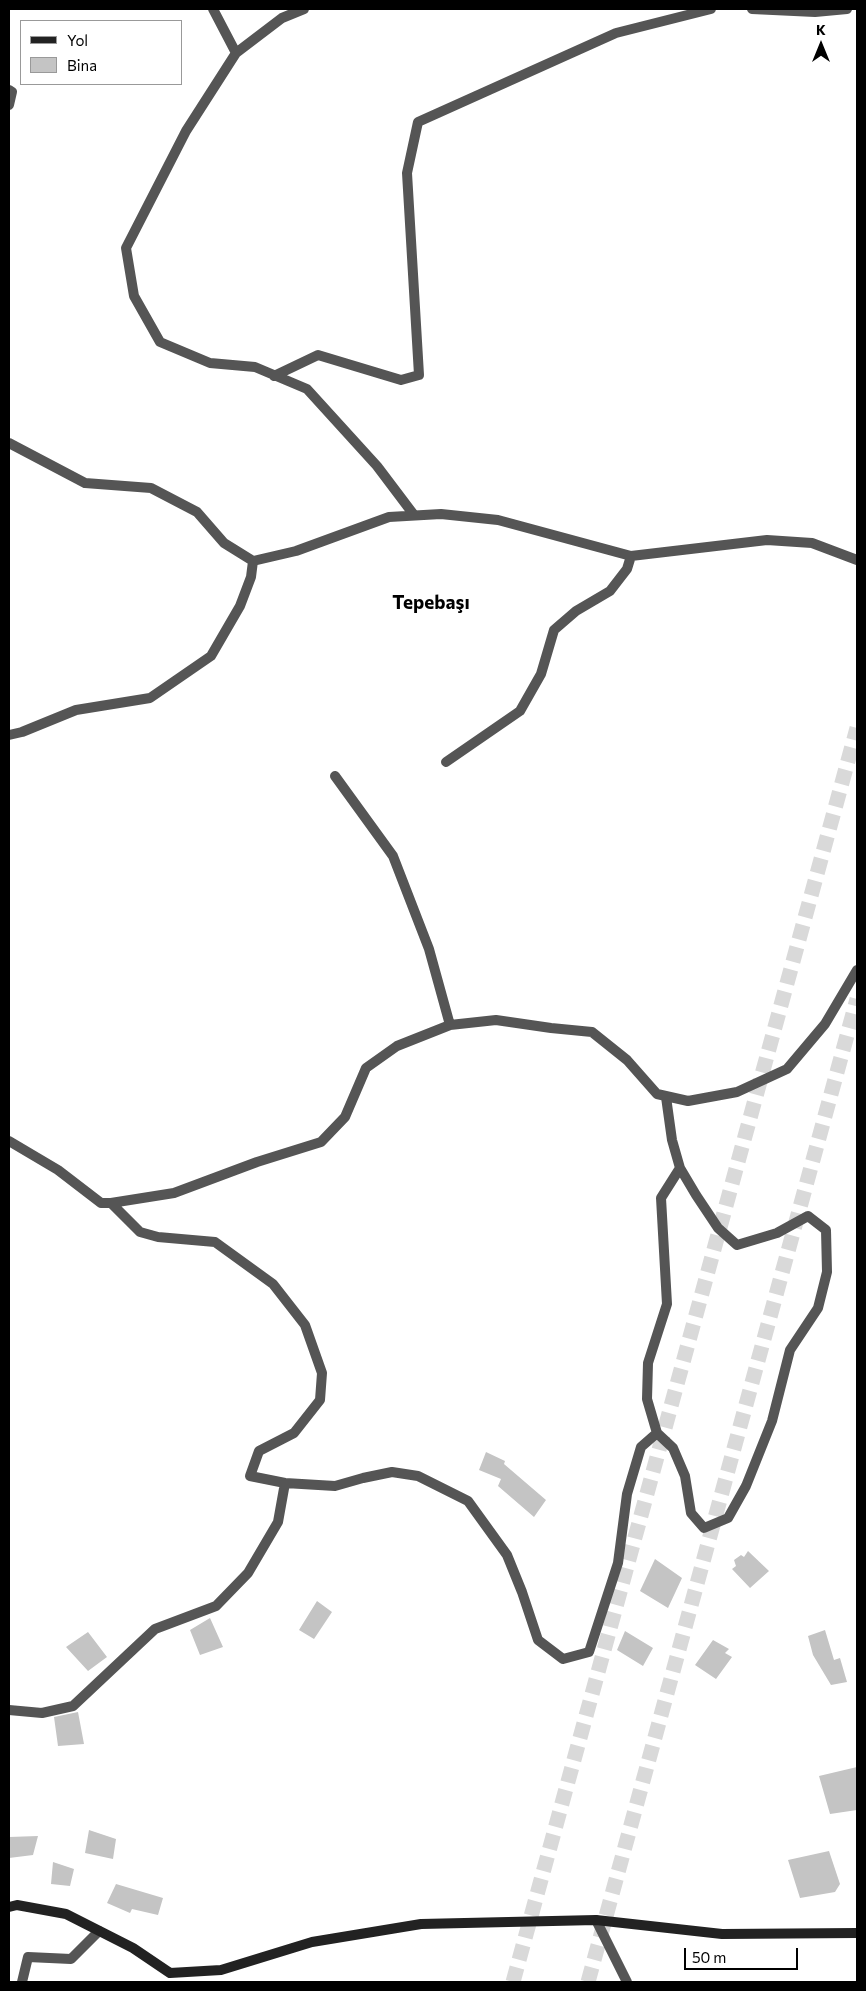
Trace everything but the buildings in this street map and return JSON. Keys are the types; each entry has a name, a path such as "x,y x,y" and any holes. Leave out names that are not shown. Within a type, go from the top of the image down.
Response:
{"street":[{"path":"213,9 236,53"},
{"path":"304,9 282,18 236,53 186,131 126,248 134,296 160,342 210,362 255,367 307,389 377,466 414,515"},
{"path":"274,376 318,355 401,380 419,375 407,173 418,122 616,33 711,9"},
{"path":"752,9 815,12 847,9"},
{"path":"9,90 12,92 9,105"},
{"path":"9,443 85,483 150,488 197,512 224,543 252,560 296,552 389,516 441,514 498,520 631,556 767,540 812,543 857,560"},
{"path":"446,762 520,712 541,674 554,630 576,611 610,591 626,569 631,556"},
{"path":"9,735 22,732 76,710 150,698 211,656 240,606 251,577 252,560"},
{"path":"335,776 393,856 428,949 450,1025"},
{"path":"9,1141 58,1170 101,1203 174,1192 321,1142 345,1117 366,1068 397,1046 450,1025 496,1020 592,1032 626,1060 657,1094 666,1097 688,1101 737,1092 787,1069 825,1024 857,970"},
{"path":"666,1097 672,1140 680,1168 718,1228 737,1245 777,1233 808,1216 826,1230 828,1272 818,1308 790,1350 772,1421 746,1486 728,1518 704,1528 691,1513 685,1476 673,1448 657,1432 646,1398 648,1363 667,1304 661,1198 680,1168"},
{"path":"111,1203 140,1232 158,1237 216,1242 273,1284 305,1325 322,1373 320,1400 294,1433 259,1451 250,1476 286,1483 335,1486 392,1472 418,1476 468,1501 507,1554 538,1640 563,1659 589,1652 618,1563 627,1494 641,1447 657,1432"},
{"path":"9,1710 42,1713 73,1706 154,1629 216,1606 248,1573 278,1522 286,1483"},
{"path":"9,1907 16,1905 66,1914 132,1948 170,1973 221,1970 312,1942 421,1924 596,1920 722,1934 857,1933"},
{"path":"596,1920 627,1982"},
{"path":"22,1982 28,1957 71,1959 99,1931"}],"tunnel":[{"path":"513,1982 857,728"},
{"path":"588,1982 857,999"}],"district":[{"name":"Tepebaşı","path":"431,603"}]}
